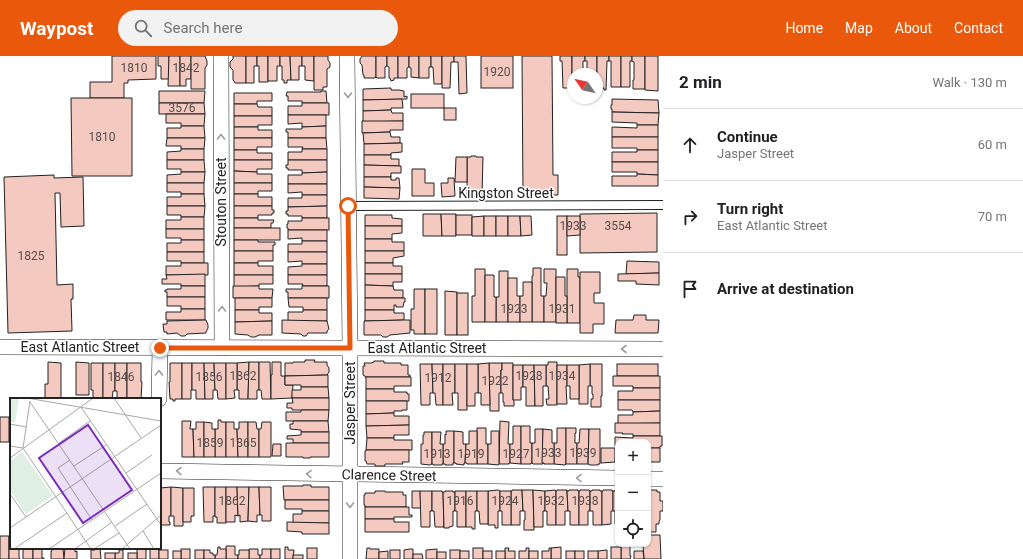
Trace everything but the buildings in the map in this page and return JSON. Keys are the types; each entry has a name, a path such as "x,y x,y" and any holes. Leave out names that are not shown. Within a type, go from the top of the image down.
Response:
{"street":[{"name":"Stouton Street","path":"221,56 222,348"},
{"name":"Jasper Street","path":"347,56 350,348 350,559"},
{"name":"East Atlantic Street","path":"0,347 663,349"},
{"path":"159,398 160,348"},
{"name":"Clarence Street","path":"161,471 615,478"},
{"path":"651,479 663,479"}],"lane":[{"name":"Kingston Street","path":"348,206 663,205"}],"route":[{"path":"160,348 350,348 348,206"}]}
